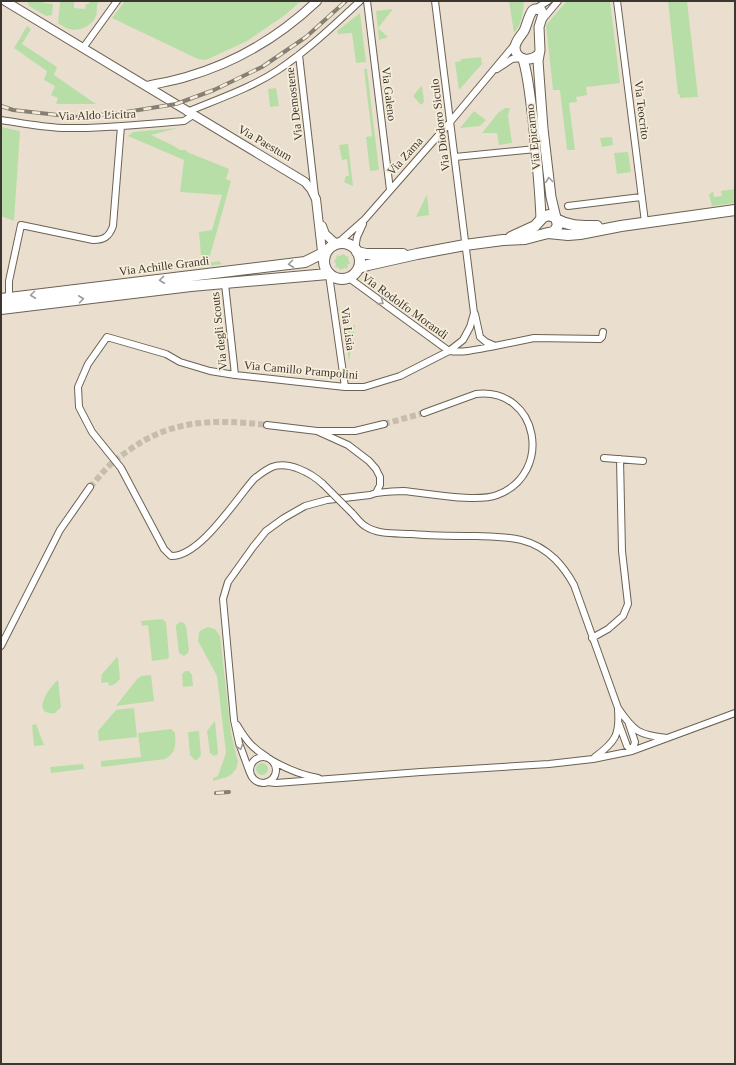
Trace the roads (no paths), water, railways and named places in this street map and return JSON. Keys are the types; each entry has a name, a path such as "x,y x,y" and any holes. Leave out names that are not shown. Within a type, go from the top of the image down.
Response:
{"main road":[{"name":"Via Epicarmo","path":"541,4 539,38 540,50 538,61 543,129 551,197 556,219"},
{"path":"516,42 524,30 528,20 541,4"},
{"name":"Via Epicarmo","path":"516,42 516,50 522,58 528,78 536,149 541,221"},
{"path":"522,58 528,60 539,54"},
{"path":"541,221 540,228 544,232 568,235 645,222 735,210"},
{"path":"503,240 528,230 546,216 552,216 564,224 573,226 621,226"},
{"path":"359,268 417,254 503,240 525,239 555,231 558,222 556,219"},
{"path":"356,250 360,258 359,268 357,272 349,278 339,280 329,274 325,269 324,254 337,244 347,244 366,254 417,254"},
{"name":"Via Achille Grandi","path":"5,298 305,262 324,254"},
{"name":"Via Achille Grandi","path":"1,309 191,286 329,274"}],"street":[{"path":"83,48 117,1"},
{"path":"147,86 186,78 252,50 284,29 317,1"},
{"name":"Via Aldo Licitra","path":"1,120 28,125 61,128 122,126 184,121 190,113 257,82 278,70 299,55 336,24 360,1"},
{"name":"Via Galeno","path":"367,1 390,190"},
{"name":"Via Diodoro Siculo","path":"435,1 451,121 465,246"},
{"path":"541,22 558,1"},
{"name":"Via Teocrito","path":"617,1 645,222"},
{"name":"Via Paestum","path":"10,2 190,113 299,177 311,189 316,199 324,254"},
{"name":"Via Zama","path":"365,219 451,121 516,42"},
{"name":"Via Demostene","path":"299,55 316,199"},
{"path":"492,72 512,59 522,58"},
{"path":"5,298 21,226 93,240 106,238 110,233 113,226 122,126"},
{"path":"455,157 536,149"},
{"path":"568,206 641,197"},
{"path":"319,220 325,234 337,244 365,219"},
{"path":"356,250 357,237 365,219"},
{"name":"Via Camillo Prampolini","path":"465,246 474,313 470,327 463,340 449,351 400,376 364,387 345,387 235,375 210,371 180,362 166,354 106,337 88,364 78,387 79,407 92,432 121,468 164,549 171,556 181,555 205,539 254,479 263,472 273,467 282,466 293,468 316,478 324,484 364,525 374,530 385,533 504,536 523,539 535,544 546,551 567,571 574,585 592,638"},
{"name":"Via Lisia","path":"329,274 345,387"},
{"name":"Via Rodolfo Morandi","path":"349,278 449,351"},
{"name":"Via degli Scouts","path":"225,284 235,375"},
{"path":"474,313 480,337 486,342 495,346"},
{"path":"449,351 469,351 534,338 600,339 603,332"},
{"path":"424,413 476,394 485,393 504,398 523,413 531,428 533,444 532,453 526,470 514,486 506,491 490,497 475,498 402,491 327,500 305,506 284,518 266,531 228,582 223,599 234,720 238,742 250,772 258,782 328,779 549,764 593,759 632,751 735,713"},
{"path":"267,425 317,430 355,431 384,424"},
{"path":"317,430 348,446 369,461 376,469 380,477 380,485 376,493"},
{"path":"604,458 643,461"},
{"path":"620,459 622,551 628,604 623,616 592,638 618,708 628,723 635,742 632,751"},
{"path":"1,646 60,530 90,488"},
{"path":"618,708 619,724 627,746 632,751"},
{"path":"234,720 249,744 269,759 306,775 328,779"},
{"path":"628,723 647,736 668,738"},
{"path":"593,759 610,746 619,724"},
{"path":"250,772 253,761 260,757 269,759 274,764 275,773 274,777 267,782"}],"tunnel":[{"path":"384,424 424,413"},
{"path":"90,487 117,459 144,440 177,427 212,422 267,425"}],"railway":[{"path":"1,106 13,110 76,117 120,113 176,104 214,90 262,67 306,37 346,1"},
{"path":"216,793 229,792"}]}
